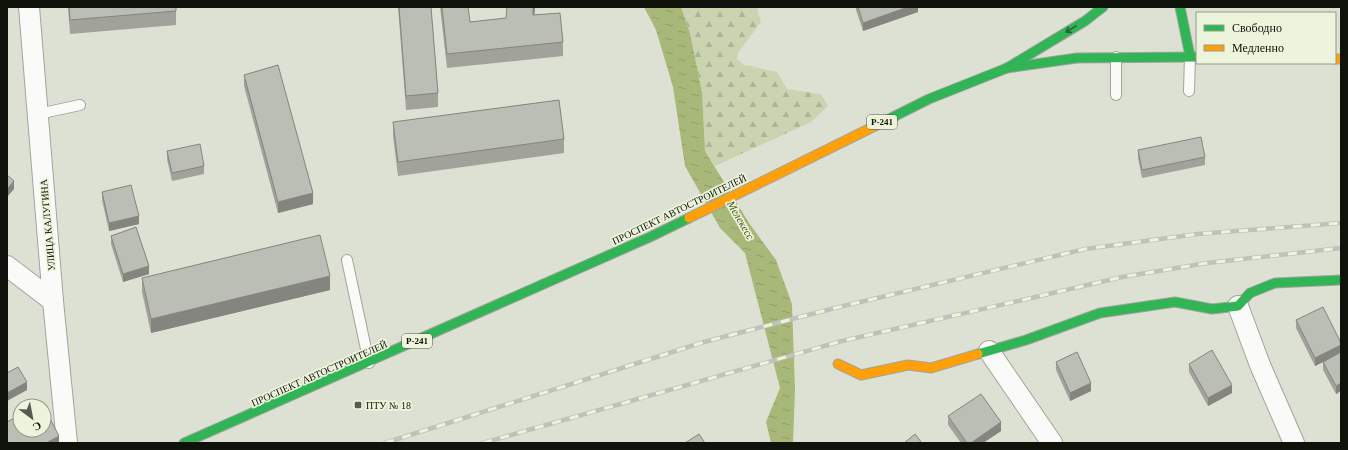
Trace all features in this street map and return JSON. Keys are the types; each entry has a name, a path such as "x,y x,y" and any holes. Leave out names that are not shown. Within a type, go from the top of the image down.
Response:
{"main road":[{"path":"1007,68 1085,21 1103,7"},
{"path":"1180,7 1193,56"},
{"name":"ПРОСПЕКТ АВТОСТРОИТЕЛЕЙ","path":"184,443 369,363 650,237 929,99 1007,68 1077,58 1193,56"},
{"path":"838,364 861,375 908,365 931,368 1026,340 1100,313 1175,302 1212,309 1238,306 1250,294 1275,283 1341,280"}],"street":[{"name":"УЛИЦА КАЛУГИНА","path":"29,7 53,301 67,443"},
{"path":"7,266 53,301"},
{"path":"1238,306 1260,365 1294,443"},
{"path":"989,351 1052,443"}],"lane":[{"path":"1189,91 1193,56"},
{"path":"1116,57 1116,95"},
{"path":"38,114 80,105"},
{"path":"347,260 369,363"}],"green space":[{"path":"681,7 757,7 761,22 738,53 737,59 744,65 777,72 787,89 821,94 828,106 811,122 715,166 705,151 702,92 690,33"}],"water":[{"name":"Мелекесс","path":"644,7 681,7 690,33 702,92 705,151 749,223 776,260 792,304 795,389 793,443 771,443 766,422 780,388 745,253 720,228 685,166 673,87 656,30"}],"building":[{"path":"69,7 176,7 176,11 70,20"},
{"path":"399,7 431,7 438,93 406,96"},
{"path":"442,7 468,7 470,22 506,18 507,7 533,7 533,15 560,13 563,42 447,54"},
{"path":"858,7 908,7 863,23"},
{"path":"278,65 313,193 278,202 244,75"},
{"path":"559,100 564,139 398,162 393,122"},
{"path":"1201,137 1205,157 1142,170 1138,150"},
{"path":"200,144 204,166 172,173 167,151"},
{"path":"7,175 14,181 7,189"},
{"path":"131,185 139,216 109,223 102,192"},
{"path":"136,227 149,266 123,274 111,236"},
{"path":"320,235 330,276 151,319 142,278"},
{"path":"1323,307 1341,345 1315,358 1296,320"},
{"path":"1212,350 1232,385 1208,398 1189,364"},
{"path":"1077,352 1091,383 1070,393 1056,362"},
{"path":"1341,352 1341,383 1336,386 1323,362"},
{"path":"18,367 27,382 7,393 7,373"},
{"path":"981,394 1001,422 971,443 967,443 948,416"},
{"path":"12,419 12,438 52,438 52,422 59,436 46,443 7,443 7,422"},
{"path":"699,434 705,443 685,443"},
{"path":"915,434 922,443 904,443"}],"railway":[{"path":"385,443 704,342 835,308 1085,249 1198,234 1341,223"},
{"path":"483,443 842,341 1122,277 1207,263 1341,248"}],"traffic: fast":[{"path":"1007,68 1085,21 1103,7"},
{"path":"1180,7 1190,56"},
{"path":"887,120 929,99 1007,68 1077,58 1196,57"},
{"path":"184,443 650,237 689,218"},
{"path":"978,354 1026,340 1100,313 1175,302 1212,309 1238,306 1250,293 1275,283 1341,280"}],"traffic: slow":[{"path":"1336,59 1341,59"},
{"path":"689,218 887,120"},
{"path":"838,364 861,375 908,365 931,368 978,354"}],"place":[{"name":"ПТУ № 18","path":"358,405"}]}
